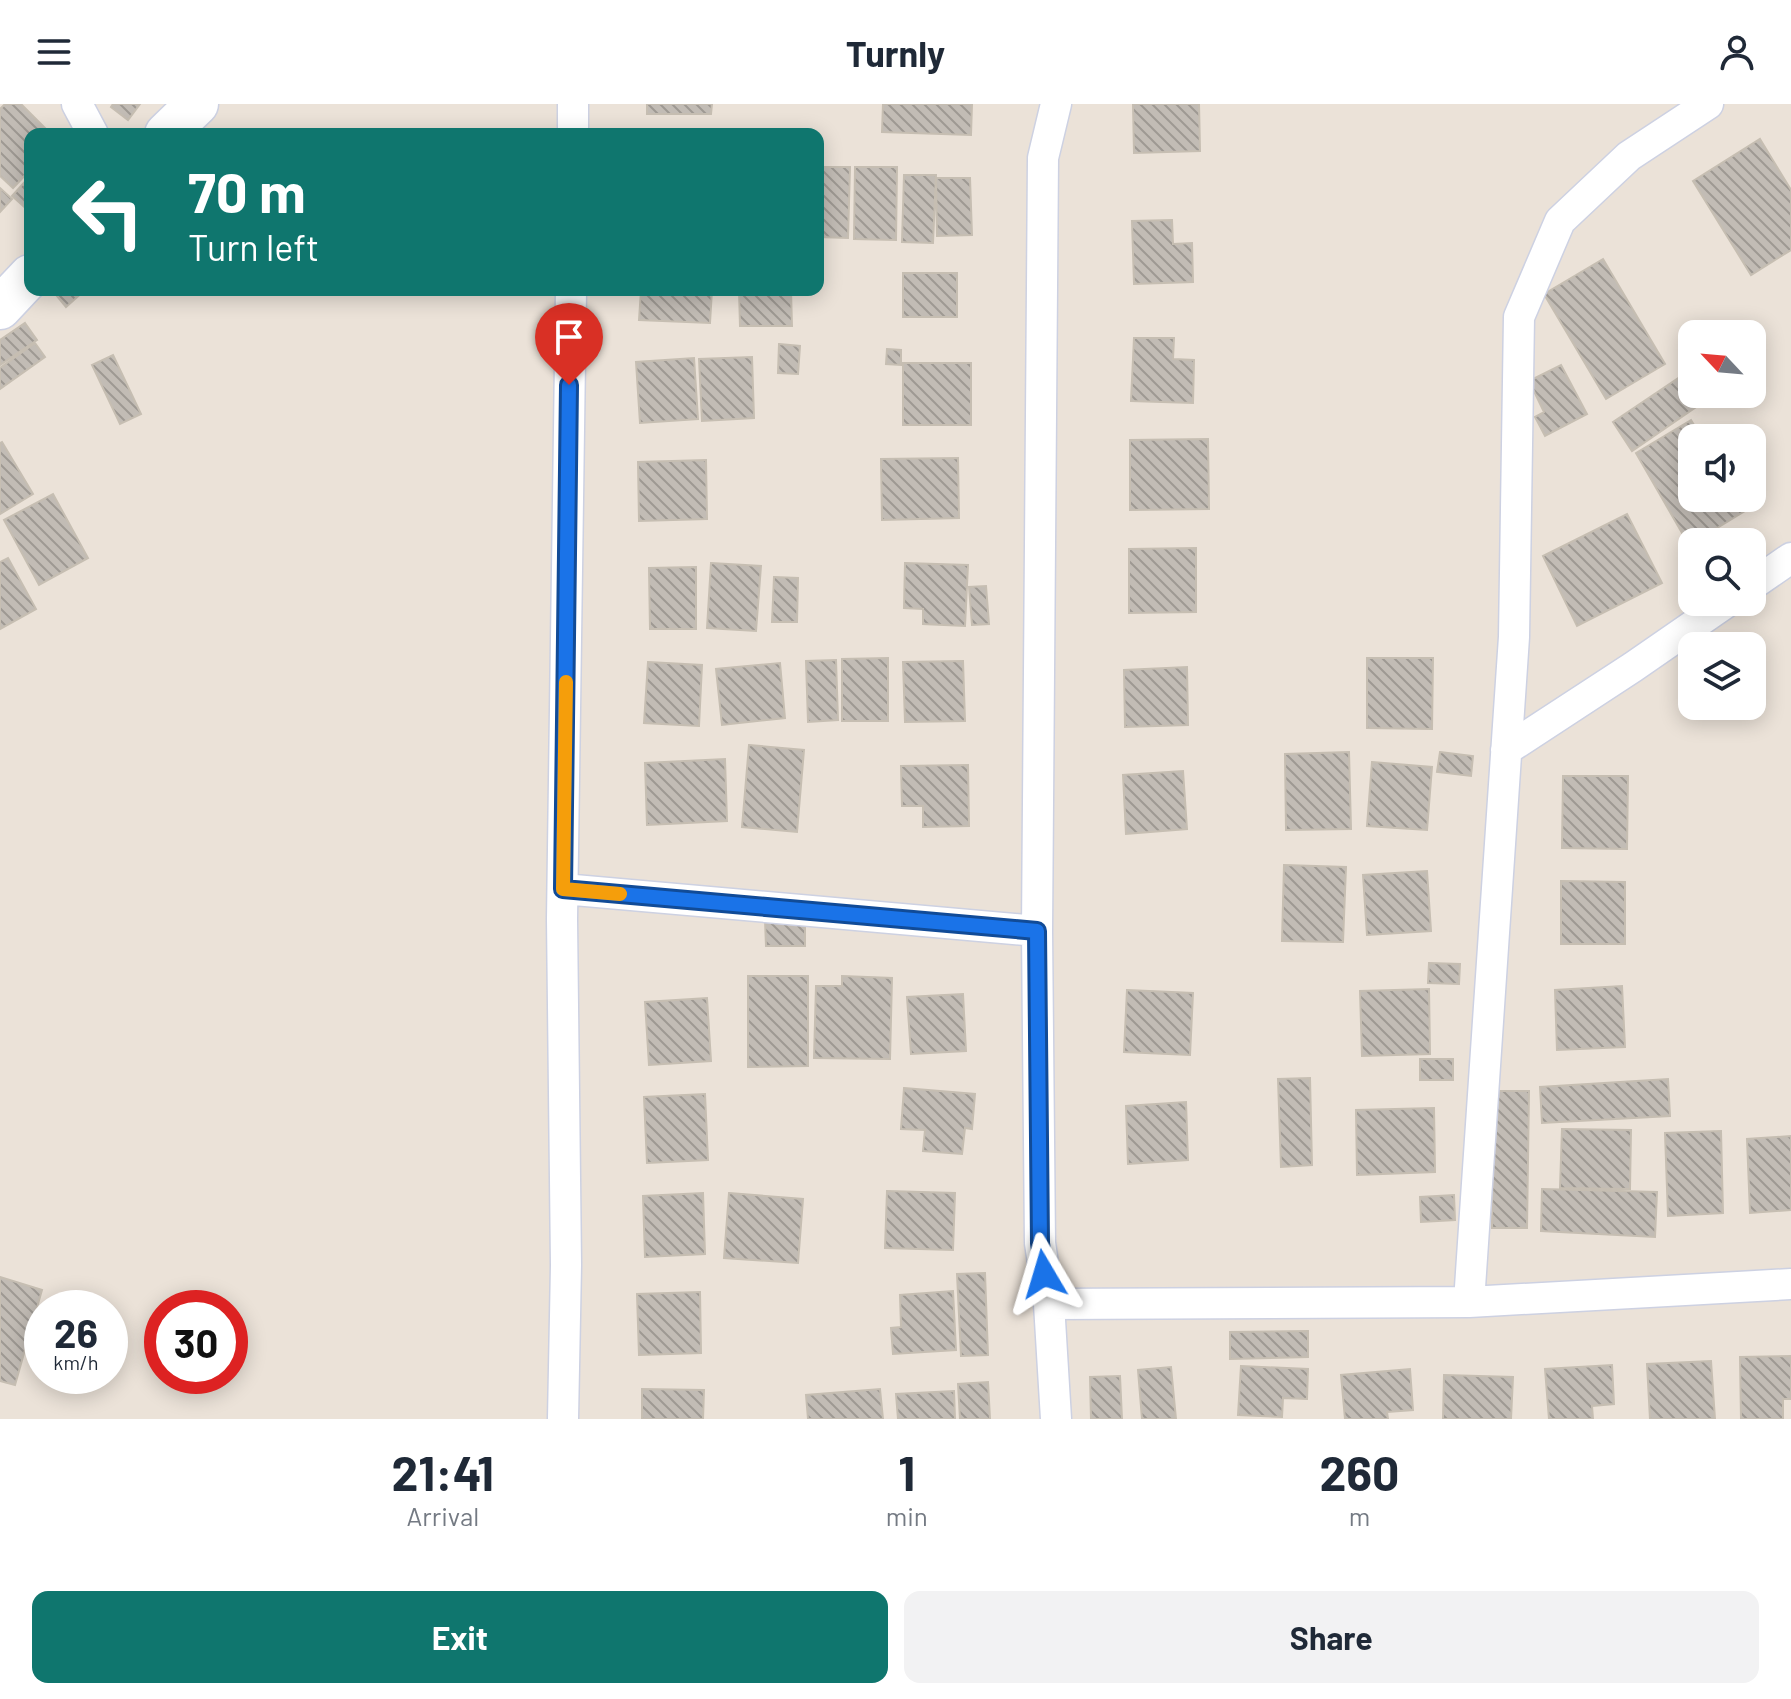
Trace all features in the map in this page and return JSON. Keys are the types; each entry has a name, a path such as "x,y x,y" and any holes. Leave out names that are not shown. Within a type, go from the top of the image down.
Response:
{"street":[{"path":"77,104 90,128"},
{"path":"172,128 197,104"},
{"path":"573,104 573,128"},
{"path":"1056,104 1043,158 1037,931 1040,1243 1049,1304 1056,1419"},
{"path":"1469,1302 1514,637 1519,317 1560,221 1629,156 1708,104"},
{"path":"0,308 24,282"},
{"path":"563,1419 566,1265 563,889 571,296"},
{"path":"1766,575 1791,558"},
{"path":"1506,750 1707,616"},
{"path":"563,889 1037,931"},
{"path":"1049,1304 1469,1302 1791,1284"}],"building":[{"path":"5,104 21,104 45,128 24,128 24,176 13,188 0,176 0,109"},
{"path":"113,104 140,104 128,120 111,107"},
{"path":"647,104 712,104 711,114 647,114"},
{"path":"883,104 972,104 971,135 882,132"},
{"path":"1133,104 1199,104 1200,151 1134,153"},
{"path":"1760,139 1791,190 1791,250 1751,275 1693,181"},
{"path":"824,167 850,167 848,238 824,237"},
{"path":"855,167 897,167 896,240 854,239"},
{"path":"904,175 936,175 933,243 902,242"},
{"path":"936,178 970,178 972,235 937,236"},
{"path":"24,183 24,207 12,196"},
{"path":"0,188 12,199 0,212"},
{"path":"1172,220 1173,244 1192,243 1193,282 1134,284 1132,221"},
{"path":"1603,259 1665,364 1606,399 1544,294"},
{"path":"903,273 957,273 957,317 903,317"},
{"path":"57,296 78,296 66,307"},
{"path":"641,296 712,296 710,323 639,320"},
{"path":"739,296 791,296 792,326 740,326"},
{"path":"25,323 37,340 0,365 0,340"},
{"path":"1134,338 1174,338 1173,359 1194,360 1193,403 1131,401"},
{"path":"35,343 45,357 0,389 0,368"},
{"path":"779,344 800,346 798,374 778,373"},
{"path":"887,349 901,350 901,365 886,364"},
{"path":"113,355 141,414 120,424 92,365"},
{"path":"752,357 754,418 702,421 699,359"},
{"path":"694,358 698,419 640,423 636,362"},
{"path":"903,363 971,363 971,425 903,425"},
{"path":"1561,365 1587,414 1545,436 1535,417 1544,412 1529,381"},
{"path":"1678,378 1678,408 1695,408 1632,451 1613,422"},
{"path":"1678,428 1678,512 1743,512 1717,528 1679,528 1636,453"},
{"path":"1208,439 1209,509 1130,510 1130,440"},
{"path":"0,443 33,494 0,514"},
{"path":"958,458 959,518 882,520 881,459"},
{"path":"706,460 707,519 639,521 638,462"},
{"path":"53,494 88,558 39,585 4,520"},
{"path":"1627,514 1662,583 1577,626 1543,556"},
{"path":"1196,548 1196,612 1129,613 1129,549"},
{"path":"8,558 36,609 0,629 0,562"},
{"path":"711,563 761,566 756,631 707,628"},
{"path":"905,563 968,565 965,626 923,624 923,609 904,608"},
{"path":"696,567 696,629 650,629 649,568"},
{"path":"774,577 798,578 797,622 772,622"},
{"path":"986,586 989,624 972,625 969,587"},
{"path":"888,658 888,721 842,721 842,659"},
{"path":"1367,658 1433,658 1432,729 1367,728"},
{"path":"836,660 838,720 808,722 806,661"},
{"path":"963,661 965,721 905,722 903,662"},
{"path":"648,662 702,665 699,726 644,723"},
{"path":"780,663 785,718 722,725 716,669"},
{"path":"1187,667 1188,725 1125,727 1124,670"},
{"path":"749,745 804,750 797,832 742,827"},
{"path":"1349,752 1351,829 1286,830 1285,754"},
{"path":"1440,752 1473,756 1471,776 1437,772"},
{"path":"725,759 727,821 647,825 645,763"},
{"path":"1372,762 1432,767 1427,830 1367,826"},
{"path":"968,765 969,826 923,827 923,806 902,806 901,766"},
{"path":"1183,771 1187,829 1126,834 1123,775"},
{"path":"1563,776 1628,776 1627,849 1562,848"},
{"path":"1284,865 1346,867 1343,942 1282,941"},
{"path":"1427,871 1431,931 1367,935 1363,875"},
{"path":"1561,881 1625,882 1625,944 1561,944"},
{"path":"805,919 805,946 766,946 765,920"},
{"path":"1429,963 1460,964 1459,984 1428,983"},
{"path":"748,976 808,976 808,1066 748,1067"},
{"path":"842,976 892,978 890,1059 814,1058 816,986 842,986"},
{"path":"1622,986 1625,1047 1557,1050 1555,990"},
{"path":"1429,989 1430,1054 1362,1056 1360,991"},
{"path":"1127,990 1193,993 1190,1055 1124,1052"},
{"path":"963,994 966,1051 911,1054 907,997"},
{"path":"707,998 711,1061 649,1065 645,1002"},
{"path":"1420,1059 1453,1059 1453,1080 1420,1080"},
{"path":"1310,1078 1312,1165 1281,1167 1278,1079"},
{"path":"1668,1079 1670,1116 1542,1123 1540,1087"},
{"path":"904,1088 975,1094 972,1129 965,1128 962,1154 923,1151 925,1130 901,1129"},
{"path":"1493,1091 1529,1091 1527,1228 1492,1228"},
{"path":"705,1094 708,1160 647,1163 644,1097"},
{"path":"1186,1102 1188,1160 1128,1164 1126,1106"},
{"path":"1434,1108 1435,1172 1357,1175 1356,1110"},
{"path":"1562,1129 1631,1130 1630,1189 1560,1188"},
{"path":"1721,1131 1723,1213 1668,1216 1665,1133"},
{"path":"1791,1136 1791,1210 1750,1213 1747,1139"},
{"path":"1542,1189 1657,1192 1655,1237 1541,1231"},
{"path":"887,1191 955,1193 953,1250 885,1248"},
{"path":"703,1193 705,1254 645,1257 643,1196"},
{"path":"729,1193 803,1199 798,1263 724,1258"},
{"path":"1454,1195 1455,1220 1421,1222 1420,1197"},
{"path":"985,1273 988,1355 961,1356 957,1274"},
{"path":"0,1277 42,1290 24,1290 24,1353 15,1385 0,1381"},
{"path":"953,1291 956,1350 893,1354 891,1328 901,1327 900,1295"},
{"path":"700,1292 701,1353 639,1355 637,1294"},
{"path":"1308,1331 1308,1357 1230,1359 1230,1332"},
{"path":"1791,1356 1791,1399 1783,1399 1783,1419 1741,1419 1740,1357"},
{"path":"1711,1361 1715,1419 1650,1419 1647,1364"},
{"path":"1612,1365 1614,1404 1592,1406 1593,1419 1549,1419 1545,1369"},
{"path":"1241,1366 1308,1369 1307,1399 1283,1398 1282,1417 1238,1415"},
{"path":"1171,1367 1176,1419 1142,1419 1138,1370"},
{"path":"1410,1369 1413,1410 1387,1412 1388,1419 1345,1419 1341,1375"},
{"path":"1444,1375 1513,1377 1511,1419 1443,1419"},
{"path":"1120,1376 1122,1419 1091,1419 1090,1377"},
{"path":"988,1382 990,1419 960,1419 958,1384"},
{"path":"642,1389 704,1390 703,1419 642,1419"},
{"path":"880,1389 883,1419 808,1419 806,1395"},
{"path":"954,1391 955,1419 898,1419 896,1394"}],"slow traffic":[{"path":"566,682 563,889 620,894"}],"route":[{"path":"569,385 563,889 1037,931 1040,1243 1044,1274"}]}
